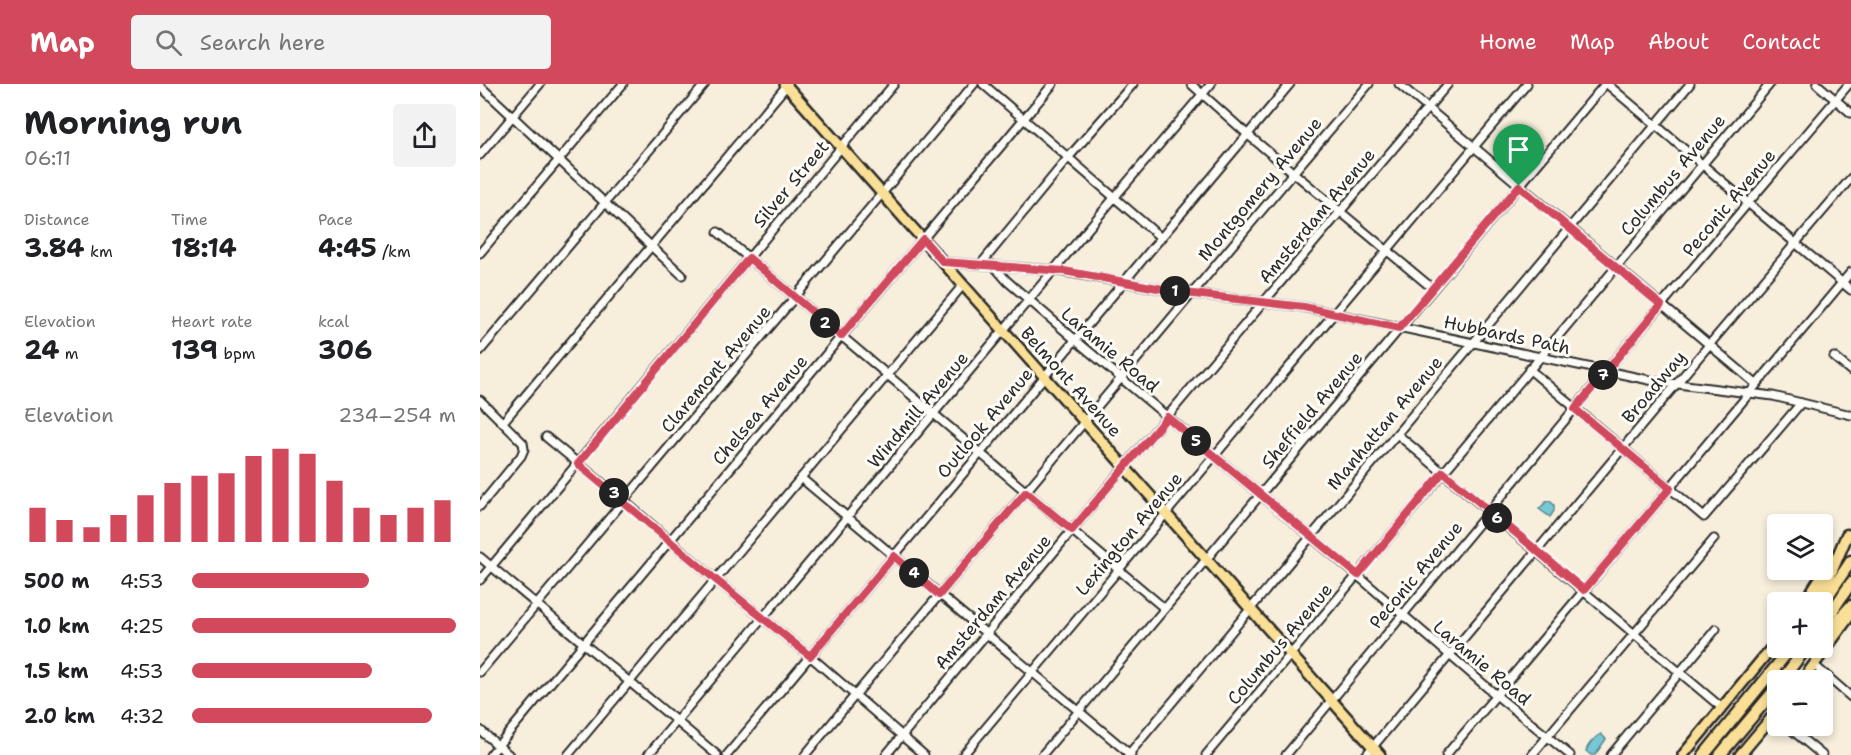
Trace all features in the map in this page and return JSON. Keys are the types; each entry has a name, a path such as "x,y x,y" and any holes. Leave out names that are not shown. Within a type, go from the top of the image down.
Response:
{"highway":[{"path":"1822,592 1849,531"},
{"path":"1830,592 1851,561"},
{"path":"1833,610 1851,584"},
{"path":"1833,625 1851,606"},
{"path":"1702,755 1718,739 1783,658"},
{"path":"1789,670 1798,658"},
{"path":"1792,666 1801,658"},
{"path":"1720,755 1767,699"}],"main road":[{"name":"Belmont Avenue","path":"787,85 1380,755"},
{"path":"1811,592 1849,531"},
{"path":"1810,670 1851,615"},
{"path":"1683,755 1767,653"},
{"path":"1740,755 1767,724"}],"street":[{"path":"480,155 540,84"},
{"path":"480,253 623,84"},
{"path":"480,351 705,84"},
{"name":"Silver Street","path":"480,580 894,84"},
{"name":"Claremont Avenue","path":"480,672 974,84"},
{"path":"982,84 1160,237"},
{"name":"Chelsea Avenue","path":"490,755 1053,84"},
{"path":"981,264 1068,158 1133,84"},
{"path":"1191,84 1247,134 1432,288"},
{"name":"Windmill Avenue","path":"648,755 1211,84"},
{"name":"Outlook Avenue","path":"727,755 1290,84"},
{"name":"Montgomery Avenue","path":"805,755 1369,84"},
{"path":"1399,84 1756,384"},
{"name":"Amsterdam Avenue","path":"886,755 985,633 1448,84"},
{"name":"Lexington Avenue","path":"963,755 1527,84"},
{"path":"1606,84 1851,290"},
{"name":"Sheffield Avenue","path":"1042,755 1432,288 1606,84"},
{"name":"Manhattan Avenue","path":"1129,754 1690,84"},
{"name":"Columbus Avenue","path":"1206,755 1770,84"},
{"path":"1817,84 1851,113"},
{"name":"Peconic Avenue","path":"1286,755 1661,305 1849,84"},
{"path":"503,422 787,85"},
{"path":"480,86 682,275"},
{"name":"Broadway","path":"1366,755 1708,345 1851,178"},
{"path":"718,232 1164,608"},
{"name":"Hubbards Path","path":"943,262 1054,270 1192,294 1304,307 1676,385 1773,396 1851,415"},
{"name":"Laramie Road","path":"993,265 1028,300 1570,755"},
{"path":"1446,755 1851,272"},
{"path":"568,755 963,285"},
{"path":"1834,357 1851,371"},
{"path":"1529,369 1704,517 1801,403"},
{"path":"480,400 523,442 524,449 481,502"},
{"path":"1397,434 1722,708"},
{"path":"546,437 810,656 924,755"},
{"path":"801,478 1129,754"},
{"path":"1532,755 1714,539"},
{"path":"480,557 717,755"},
{"path":"1611,755 1716,629"},
{"path":"1814,665 1851,697"},
{"path":"480,730 509,755"},
{"path":"1799,736 1822,755"}],"water":[{"path":"1550,501 1554,505 1554,511 1550,517 1539,509"},
{"path":"1601,734 1606,739 1595,755 1591,755 1586,751 1587,748"}],"route":[{"path":"1519,186 1661,305 1575,409 1670,488 1584,590 1443,472 1358,575 1167,417 1072,530 1026,492 939,595 894,556 810,656 578,464 749,258 841,336 923,239 943,262 1064,271 1185,293 1304,307 1399,328 1519,186"}]}
